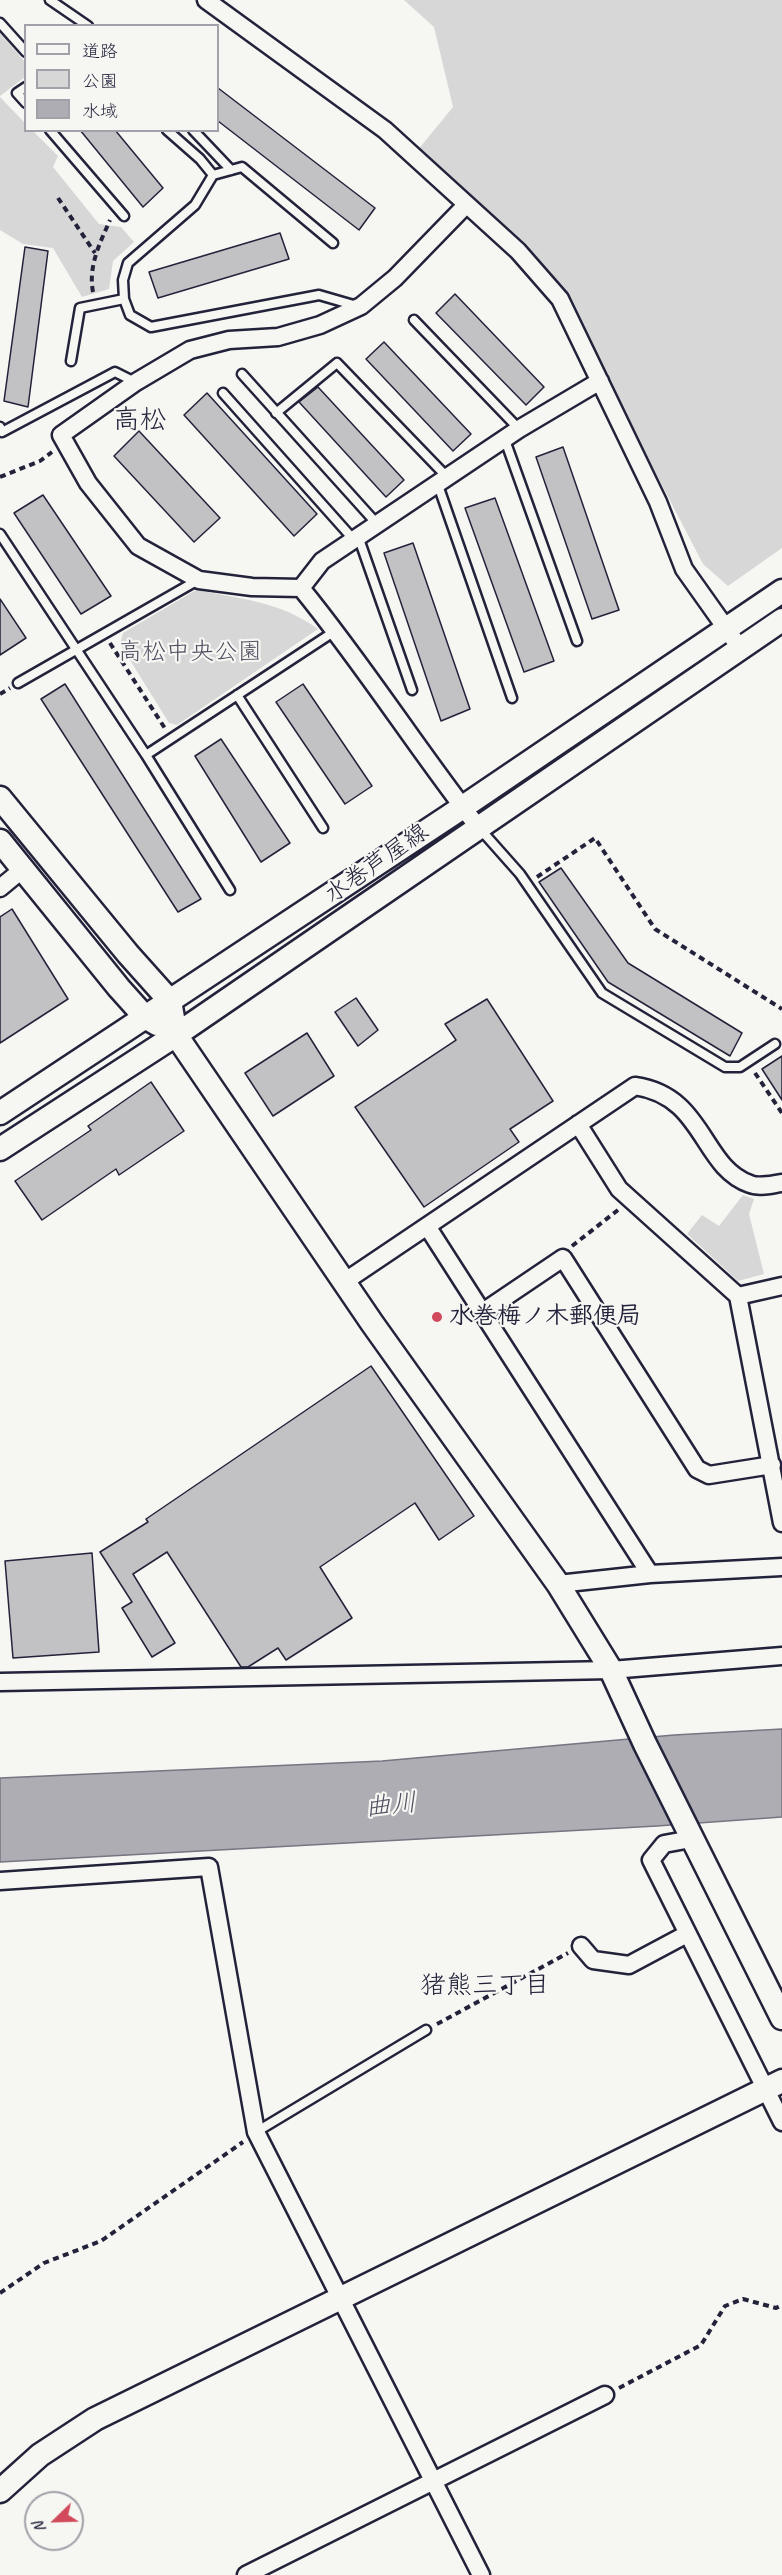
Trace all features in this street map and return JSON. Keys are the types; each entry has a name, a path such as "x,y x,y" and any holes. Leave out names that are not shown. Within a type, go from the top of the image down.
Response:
{"street":[{"path":"206,0 385,130 465,206 518,251 560,299 658,502 684,569 740,648"},
{"path":"465,206 395,278 361,306 320,325 278,337 229,340 190,350 136,382 61,435 88,483 138,546 198,580 252,586 301,588 336,630 478,827"},
{"path":"301,588 322,561 519,429 600,381"},
{"name":"水巻芦屋線","path":"0,1113 463,807 782,591"},
{"name":"水巻芦屋線","path":"0,1149 176,1035 782,620"},
{"path":"0,798 128,954 170,1001 176,1035 344,1282 558,1584 611,1670 689,1835 782,2018"},
{"path":"0,841 144,1017 176,1035"},
{"path":"0,888 22,869"},
{"path":"344,1282 635,1086 652,1089 676,1102 732,1175 752,1186 782,1183"},
{"path":"578,1124 619,1189 738,1296 782,1523"},
{"path":"428,1226 650,1574"},
{"path":"483,1312 563,1258 697,1469 710,1475 772,1465"},
{"path":"738,1296 782,1286"},
{"path":"558,1584 650,1574 782,1567"},
{"path":"0,1682 611,1670 782,1656"},
{"path":"689,1835 664,1844 651,1860 687,1934 773,2085 782,2122"},
{"path":"0,1881 209,1867 256,2132 481,2575"},
{"path":"581,1946 593,1960 629,1965 687,1934"},
{"path":"0,2491 40,2455 95,2419 773,2085"},
{"path":"246,2575 605,2395"}],"lane":[{"path":"50,0 85,24"},
{"path":"0,23 24,50"},
{"path":"24,88 17,93 24,101"},
{"path":"52,132 123,216"},
{"path":"169,132 200,159 213,175"},
{"path":"195,132 231,170"},
{"path":"333,243 242,167 213,175 195,205 128,263 123,280 124,299 130,315 151,327 319,295 361,306"},
{"path":"71,361 80,308 124,299"},
{"path":"414,320 519,429"},
{"path":"276,413 337,363 443,482 512,698"},
{"path":"1,431 115,372 136,382"},
{"path":"242,374 378,525"},
{"path":"223,393 356,538 412,690"},
{"path":"505,440 577,641"},
{"path":"0,534 146,755 230,890"},
{"path":"18,683 198,580"},
{"path":"146,755 336,630"},
{"path":"237,695 323,828"},
{"path":"478,827 527,884 602,993 725,1067 740,1067 775,1044"},
{"path":"256,2132 426,2030"}],"path":[{"path":"58,198 95,254"},
{"path":"96,305 90,279 95,254 116,207"},
{"path":"0,477 40,460 65,444"},
{"path":"105,635 171,738"},
{"path":"527,884 595,838 655,929 782,1009"},
{"path":"747,1062 782,1113"},
{"path":"563,1258 570,1247 632,1200"},
{"path":"426,2030 581,1946"},
{"path":"0,2293 44,2263 100,2241 256,2132"},
{"path":"605,2395 701,2345 725,2306 743,2299 776,2308 782,2305"}],"green space":[{"path":"404,0 782,0 782,548 728,586 703,564 597,360 568,293 526,244 417,151 453,107 434,27"},
{"path":"0,33 24,61 24,78 0,96"},
{"path":"0,97 24,122 24,132 34,132 58,156 53,167 99,224 121,227 134,242 113,261 109,289 82,297 53,248 23,244 0,230"},
{"name":"高松中央公園","path":"196,590 259,602 289,612 318,629 177,725 169,723 120,644 123,633"},
{"path":"743,1195 754,1199 749,1214 764,1274 738,1281 687,1234 702,1215 719,1226"}],"water":[{"name":"曲川","path":"782,1729 782,1817 657,1826 0,1862 0,1778 382,1761 674,1735"}],"building":[{"path":"219,89 375,208 359,230 219,122"},
{"path":"82,132 117,132 163,188 143,207"},
{"path":"280,233 289,259 158,298 149,272"},
{"path":"25,247 48,251 28,407 4,401"},
{"path":"455,294 544,387 526,405 436,313"},
{"path":"384,342 471,434 453,451 366,359"},
{"path":"318,387 404,480 386,497 299,402"},
{"path":"207,393 317,514 294,536 184,415"},
{"path":"139,431 220,518 194,542 114,456"},
{"path":"563,447 619,610 592,619 536,457"},
{"path":"43,495 111,596 81,614 14,513"},
{"path":"495,498 554,661 524,672 465,508"},
{"path":"413,543 470,709 441,721 384,553"},
{"path":"0,599 26,638 0,655"},
{"path":"65,684 201,899 178,912 41,699"},
{"path":"303,684 372,786 345,804 276,702"},
{"path":"221,739 290,843 261,862 195,756"},
{"path":"561,868 628,963 742,1033 730,1056 608,982 539,882"},
{"path":"12,909 68,999 0,1043 0,917"},
{"path":"356,998 378,1030 358,1046 335,1012"},
{"path":"487,999 553,1101 510,1129 519,1142 424,1207 355,1107 456,1040 445,1024"},
{"path":"307,1033 334,1076 273,1116 245,1073"},
{"path":"782,1056 782,1100 762,1069"},
{"path":"151,1082 184,1131 119,1175 116,1169 42,1220 15,1181 91,1130 88,1126"},
{"path":"371,1366 474,1516 439,1540 415,1503 320,1567 352,1618 286,1660 278,1648 248,1667 241,1667 167,1552 133,1574 175,1643 152,1657 122,1608 132,1602 100,1552 148,1522 146,1519"},
{"path":"92,1553 99,1652 13,1658 5,1561"}],"place":[{"name":"水巻梅ノ木郵便局","path":"437,1317"}],"district":[{"name":"高松","path":"140,421"},
{"name":"猪熊三丁目","path":"485,1986"}]}
